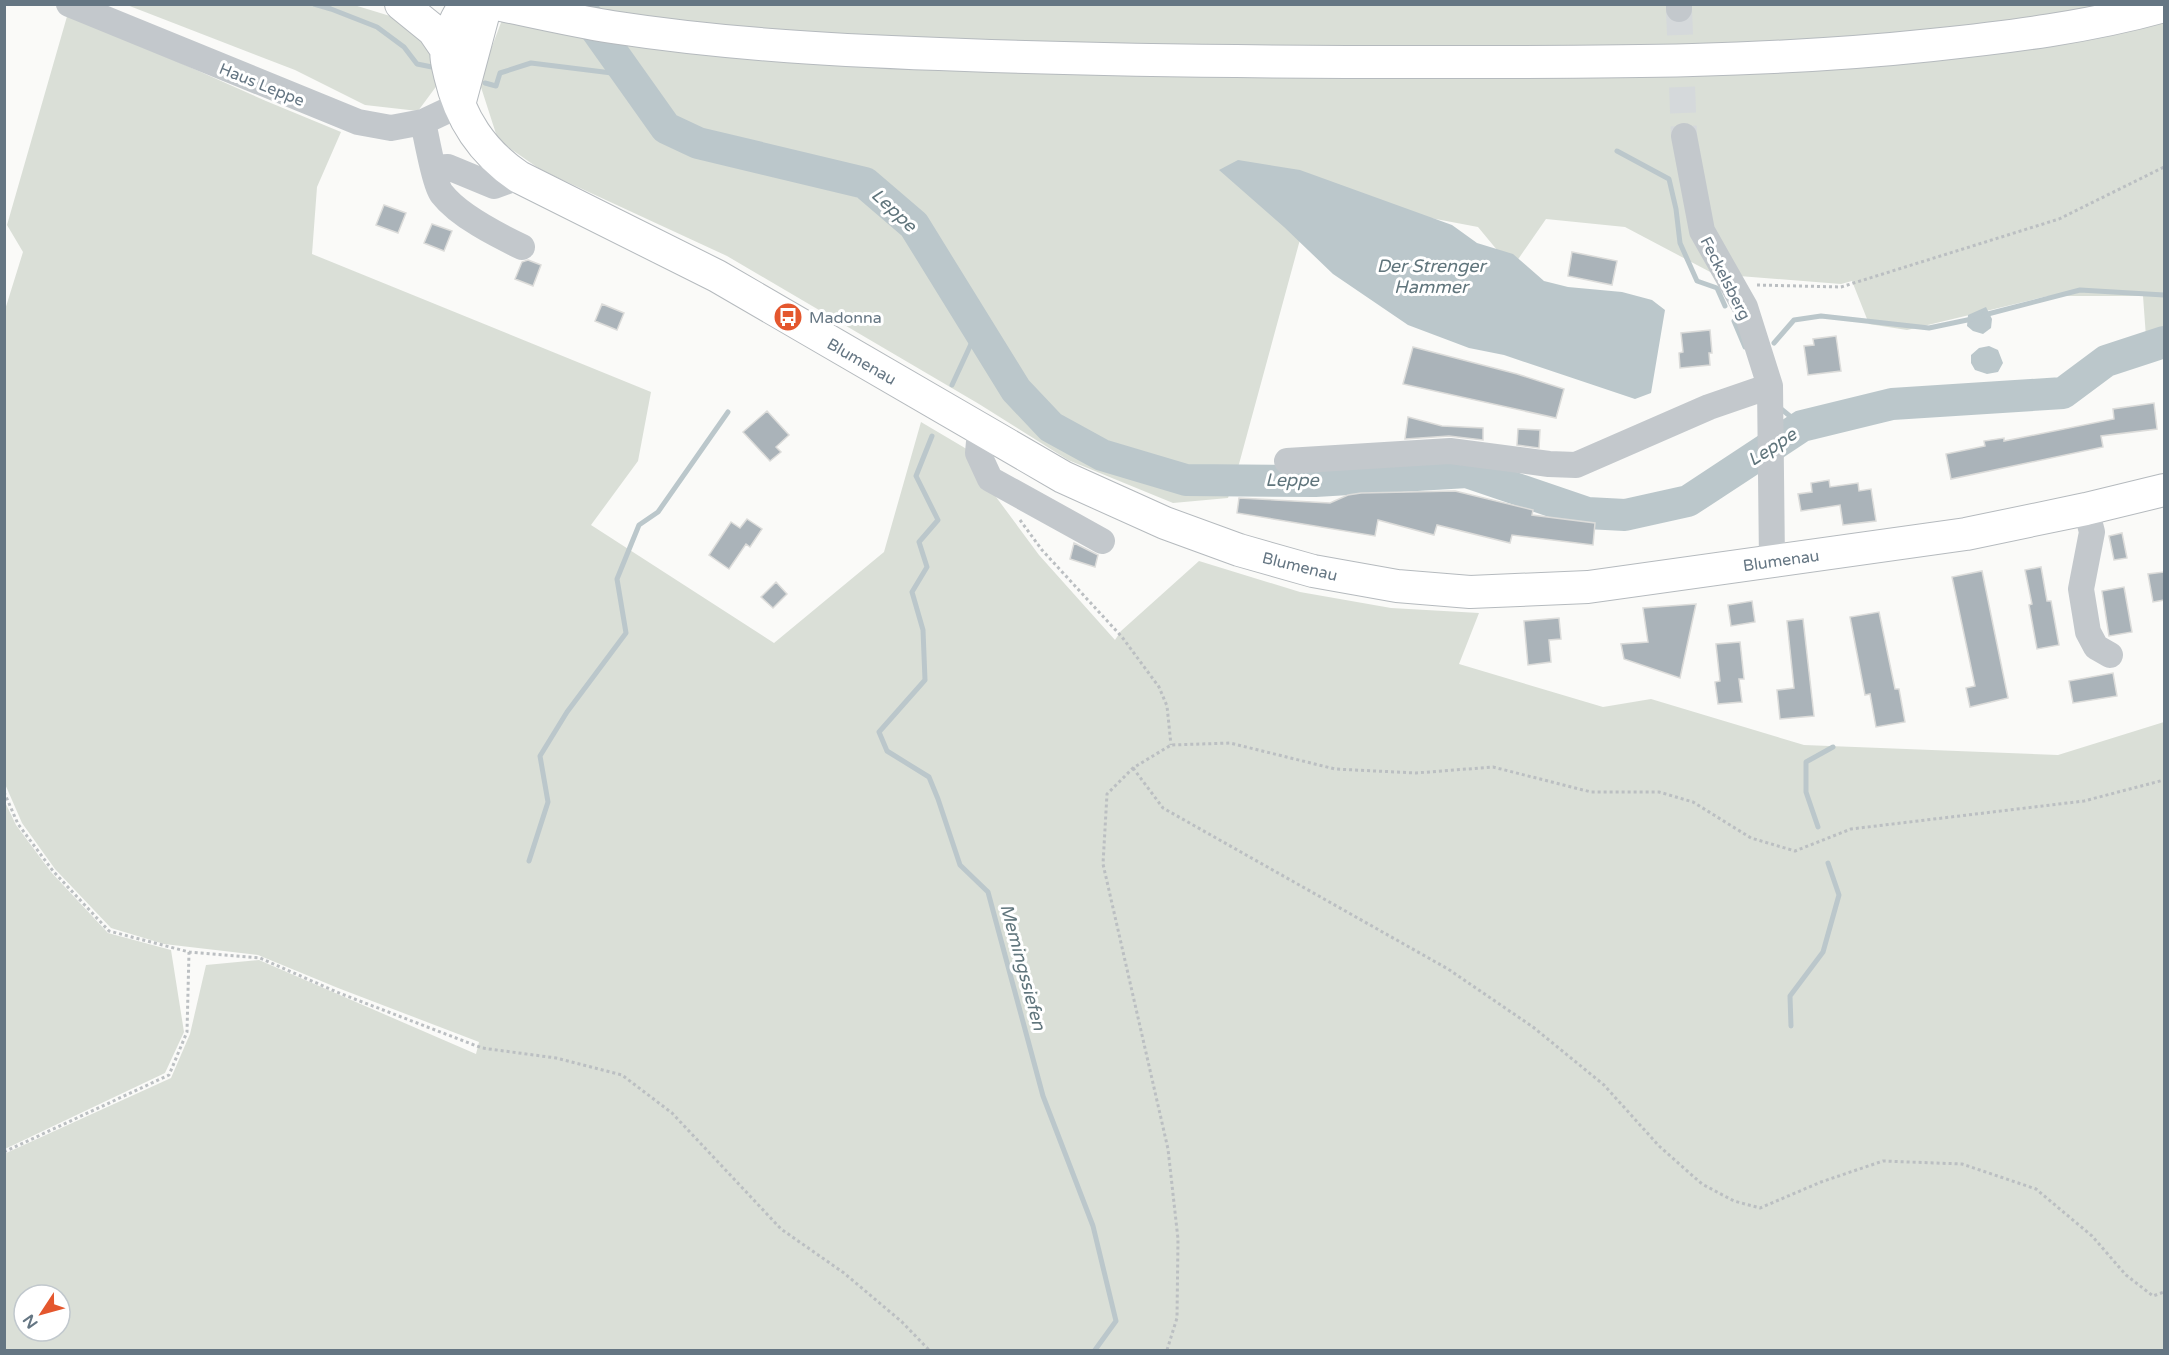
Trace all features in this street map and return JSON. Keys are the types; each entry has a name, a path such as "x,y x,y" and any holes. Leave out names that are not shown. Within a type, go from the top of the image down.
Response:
{"main road":[{"path":"400,4 433,30 446,49"},
{"path":"446,49 457,17 465,4"},
{"path":"459,105 486,4"},
{"path":"496,4 613,27 739,42 1001,56 1260,62 1732,60 1868,52 2012,36 2083,24 2164,6"},
{"name":"Blumenau","path":"446,49 459,105 466,122 499,164 519,177 717,276 1063,477 1165,523 1239,550 1313,571 1397,586 1470,592 1588,587 1966,534 2164,490"}],"street":[{"name":"Haus Leppe","path":"69,4 358,122 391,128 423,122 459,105"},
{"path":"423,122 440,192 464,213 522,248"},
{"name":"Feckelsberg","path":"1684,136 1702,231 1745,307 1770,386 1772,561"},
{"path":"434,168 448,166 494,186 519,177"},
{"path":"1287,461 1450,452 1576,465 1709,406 1770,386"},
{"path":"980,430 978,453 990,479 1102,542"},
{"path":"2086,509 2092,531 2081,589 2088,632 2096,647 2110,655"}],"path":[{"path":"1731,284 1841,287 2059,219 2164,167"},
{"path":"1016,515 1042,550 1122,637 1159,687 1167,706 1171,745"},
{"path":"1167,1350 1177,1318 1178,1239 1168,1149 1103,864 1107,795 1132,768 1171,745 1230,743 1335,769 1416,773 1493,766 1591,792 1659,792 1693,802 1751,838 1795,851 1851,829 2084,801 2164,780"},
{"path":"1132,768 1163,808 1448,969 1533,1027 1604,1085 1659,1146 1702,1184 1734,1201 1760,1208 1821,1182 1883,1161 1962,1164 2036,1190 2092,1236 2126,1275 2153,1296 2164,1292"},
{"path":"4,792 18,824 53,871 110,931 189,952 260,958 339,993 482,1048 556,1058 622,1075 672,1113 781,1229 844,1274 902,1322 929,1350"},
{"path":"4,1152 169,1075 187,1032 189,952"}],"shaded area":[{"path":"508,4 2164,5 2164,337 2146,337 2143,296 2048,296 1907,330 1869,324 1852,281 1841,284 1714,274 1625,227 1546,219 1512,268 1478,227 1351,203 1301,236 1228,498 1173,503 1068,460 979,404 727,256 541,170 498,140 479,81"},
{"path":"127,5 354,5 413,23 432,52 438,84 418,111 365,105 295,70"},
{"path":"68,13 341,132 317,187 312,254 651,392 638,461 591,525 774,643 884,552 921,422 970,451 985,482 1039,555 1115,640 1121,631 1199,561 1300,592 1391,608 1479,613 1459,664 1603,707 1651,699 1804,745 2058,755 2164,722 2164,1350 5,1350 4,1154 171,1078 190,1034 206,965 259,960 476,1054 479,1042 258,955 164,944 111,928 55,869 22,823 5,784 4,313 23,252 7,225"},
{"path":"4,800 16,825 51,872 108,933 171,950 184,1032 165,1073 5,1149"}],"water":[{"name":"Der Strenger Hammer","path":"1238,160 1300,170 1452,225 1477,243 1513,254 1544,281 1568,287 1622,292 1652,300 1665,310 1651,393 1635,399 1504,355 1469,348 1408,325 1333,274 1219,170"},
{"path":"1986,307 1992,319 1991,328 1983,334 1973,331 1967,326 1968,315"},
{"path":"1989,346 1998,350 2003,363 1998,372 1987,374 1975,370 1971,363 1971,355 1979,348"}],"building":[{"path":"384,205 406,213 398,233 376,225"},
{"path":"432,224 452,231 444,251 424,243"},
{"path":"1572,252 1617,261 1612,285 1568,276"},
{"path":"528,260 541,265 533,286 515,279 522,262"},
{"path":"602,304 624,313 617,330 595,321"},
{"path":"1710,330 1712,353 1709,353 1710,365 1680,368 1679,353 1683,352 1681,333"},
{"path":"1836,336 1841,371 1808,375 1804,346 1814,345 1813,339"},
{"path":"1413,347 1517,374 1564,389 1556,418 1403,384"},
{"path":"2154,403 2157,429 2101,436 2103,447 1951,479 1946,454 1985,446 1984,441 2004,438 2004,441 2114,419 2113,409"},
{"path":"767,411 789,435 776,447 781,452 770,461 743,432"},
{"path":"1408,417 1442,426 1483,428 1483,440 1449,436 1405,439"},
{"path":"1518,429 1540,430 1539,448 1517,445"},
{"path":"1829,480 1830,487 1858,483 1859,491 1871,489 1876,521 1843,525 1840,505 1801,511 1798,494 1812,492 1811,483"},
{"path":"1455,491 1533,510 1532,515 1595,523 1593,545 1512,535 1510,543 1437,525 1434,535 1378,520 1375,536 1237,513 1239,498 1330,503 1348,495 1361,493"},
{"path":"747,519 762,529 750,547 746,544 729,569 709,555 731,522 740,528"},
{"path":"2122,533 2127,558 2114,560 2109,536"},
{"path":"1074,543 1098,555 1095,567 1070,559"},
{"path":"2041,567 2047,601 2051,601 2059,645 2037,649 2029,605 2032,604 2025,570"},
{"path":"1982,571 2008,698 1970,707 1966,688 1975,686 1952,577"},
{"path":"2164,572 2164,600 2153,602 2148,574"},
{"path":"776,582 787,594 773,608 761,597"},
{"path":"2124,587 2132,632 2109,636 2102,591"},
{"path":"1752,601 1755,622 1731,626 1728,605"},
{"path":"1696,604 1680,678 1624,659 1621,644 1648,642 1643,608"},
{"path":"1879,612 1895,689 1899,689 1905,722 1876,727 1870,694 1865,695 1850,617"},
{"path":"1559,618 1561,639 1549,640 1551,662 1528,665 1524,621"},
{"path":"1803,619 1814,716 1780,719 1777,690 1794,688 1787,621"},
{"path":"1740,642 1744,679 1739,679 1742,702 1718,704 1715,682 1720,681 1716,644"},
{"path":"2113,673 2117,696 2073,703 2069,681"}],"waterway":[{"path":"314,4 377,27 404,47 417,64 432,67"},
{"name":"Leppe","path":"578,4 666,128 698,143 865,183 914,225 1016,390 1051,427 1102,455 1186,480 1315,481 1467,472 1587,513 1625,515 1688,501 1802,426 1892,404 2063,393 2106,361 2164,342"},
{"path":"485,83 496,86 500,73 531,63 628,75"},
{"path":"1617,151 1669,179 1676,209 1680,243 1697,281 1717,288 1725,306"},
{"path":"1984,315 2080,290 2164,295"},
{"path":"1774,343 1794,320 1821,316 1929,328 1972,319"},
{"path":"1734,321 1745,347"},
{"name":"Memingssiefen","path":"952,385 978,329"},
{"path":"1780,408 1802,426"},
{"path":"529,861 548,802 540,756 567,712 626,633 617,579 639,525 658,512 728,412"},
{"name":"Memingssiefen","path":"932,436 916,476 938,520 919,542 927,567 912,592 923,630 925,680 879,732 887,751 929,777 960,865 988,892 1043,1096 1093,1226 1116,1321 1095,1350"},
{"path":"1818,827 1806,792 1806,762 1833,747"},
{"path":"1791,1026 1790,996 1823,952 1839,895 1828,863"}],"tunnel":[{"path":"1679,9 1684,136"}],"place":[{"name":"Madonna","path":"788,317"}]}
